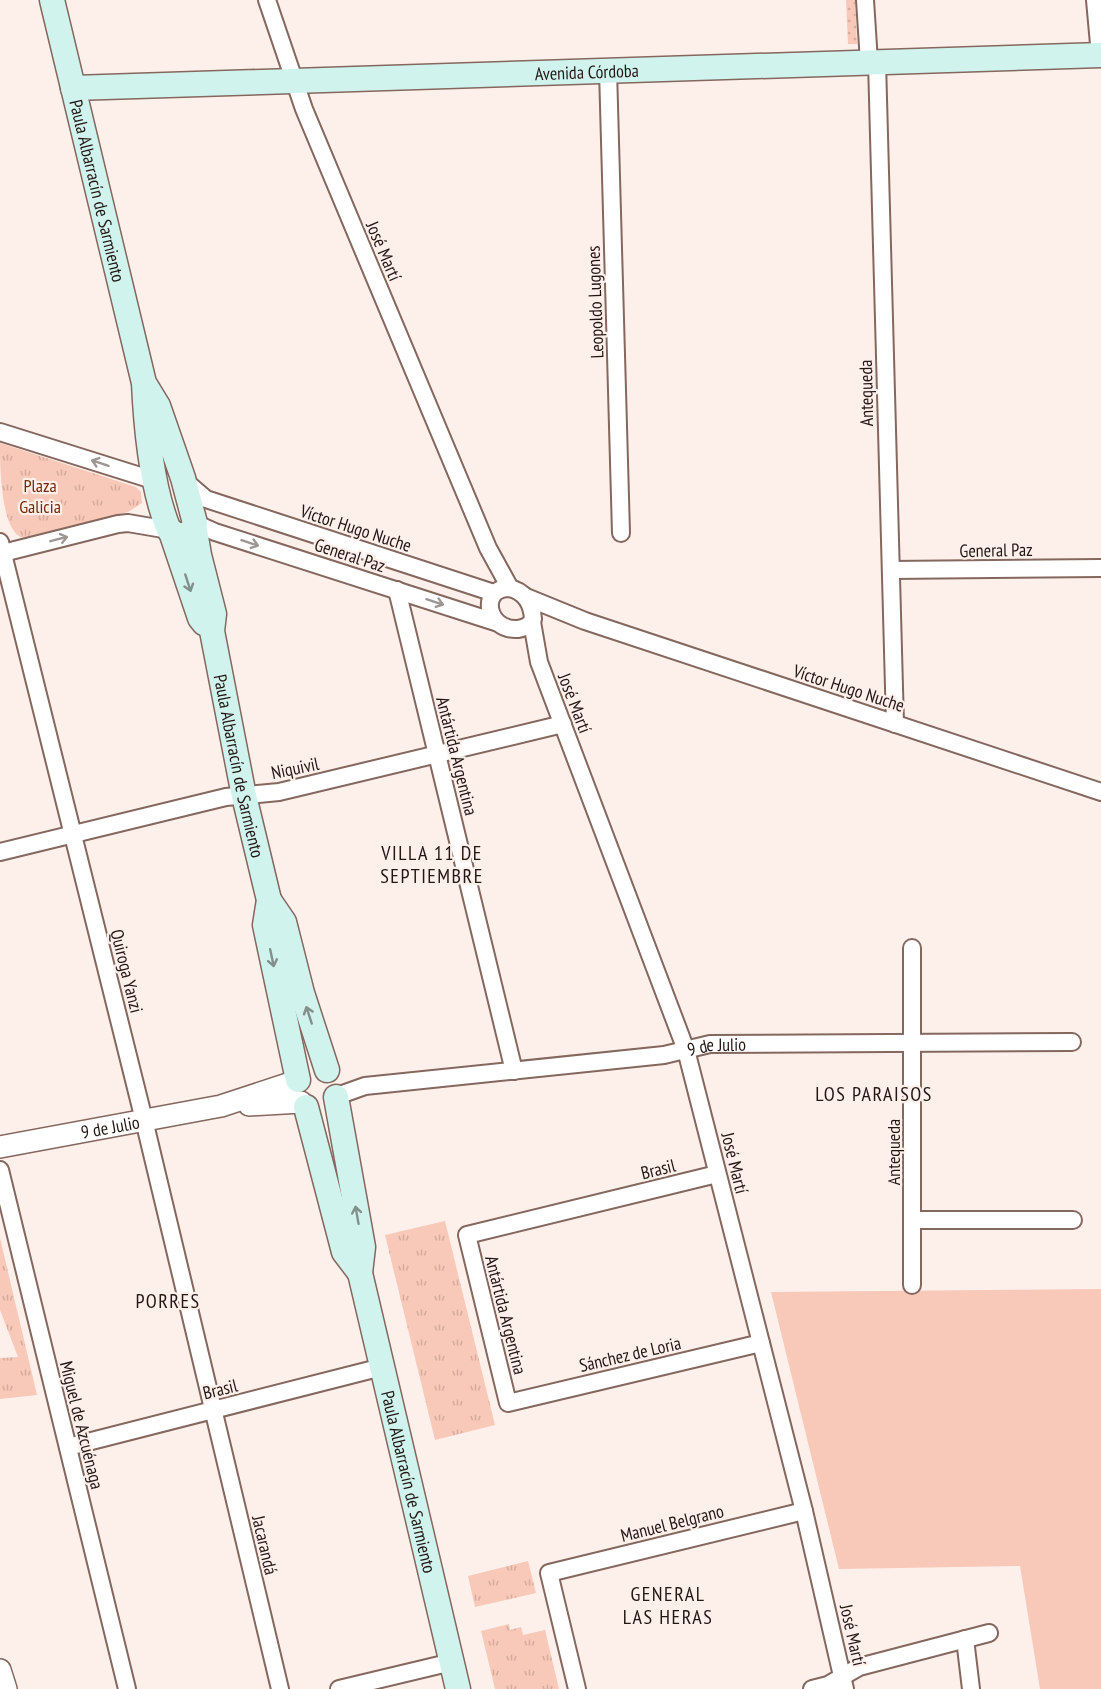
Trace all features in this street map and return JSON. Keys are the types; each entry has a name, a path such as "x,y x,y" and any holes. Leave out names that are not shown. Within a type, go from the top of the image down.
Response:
{"main road":[{"name":"Paula Albarracín de Sarmiento","path":"52,0 144,383 145,409 156,479 200,618 212,631"},
{"name":"Avenida Córdoba","path":"73,88 1101,55"},
{"name":"Paula Albarracín de Sarmiento","path":"144,383 158,406 196,513 199,555 214,614 212,631 244,795 269,900 284,922 302,993 334,1086 363,1247 360,1273 458,1689"},
{"path":"156,479 159,470 168,466 173,466 182,476"},
{"path":"170,529 179,536 192,531 196,513"},
{"name":"Paula Albarracín de Sarmiento","path":"269,900 265,925 300,1092 344,1252 360,1273"},
{"path":"317,1067 334,1086 326,1108 316,1110 300,1092 304,1071 310,1068 317,1067"}],"street":[{"name":"José Martí","path":"267,0 303,109 488,548 500,591"},
{"name":"Antequeda","path":"865,0 873,62 895,724"},
{"path":"1095,0 1101,55"},
{"name":"Leopoldo Lugones","path":"608,70 621,533"},
{"path":"0,432 156,479"},
{"name":"General Paz","path":"196,513 215,532 495,622"},
{"name":"Víctor Hugo Nuche","path":"196,513 500,591"},
{"path":"1,548 118,524 128,523 170,529"},
{"name":"Quiroga Yanzi","path":"1,548 144,1120 213,1410"},
{"name":"General Paz","path":"891,570 1101,568"},
{"name":"Antártida Argentina","path":"397,590 514,1071"},
{"path":"500,591 520,592 526,597 531,607 526,624 505,628 495,622 490,606 500,591"},
{"name":"Víctor Hugo Nuche","path":"526,597 585,621 1101,792"},
{"name":"Víctor Hugo Nuche","path":"526,624 552,620 585,621"},
{"name":"José Martí","path":"526,624 686,1050 804,1511 844,1683"},
{"name":"Niquivil","path":"0,852 226,797 279,792 563,724"},
{"name":"Antequeda","path":"912,948 912,1285"},
{"name":"9 de Julio","path":"334,1086 365,1086 664,1055 710,1044 1072,1042"},
{"name":"9 de Julio","path":"0,1147 300,1092"},
{"name":"Miguel de Azcuénaga","path":"0,1170 127,1689"},
{"name":"Brasil","path":"467,1235 717,1174"},
{"path":"912,1220 1073,1220"},
{"name":"Antártida Argentina","path":"467,1235 508,1403"},
{"name":"Sánchez de Loria","path":"508,1403 761,1343"},
{"name":"Brasil","path":"68,1447 382,1366"},
{"name":"Jacarandá","path":"213,1410 280,1689"},
{"name":"Manuel Belgrano","path":"577,1689 549,1573 804,1511"},
{"path":"812,1689 844,1683 859,1667 989,1633"},
{"path":"965,1639 970,1689"},
{"path":"339,1689 452,1662"},
{"path":"0,1670 6,1689"}],"green space":[{"path":"846,0 855,0 857,44 848,44"},
{"name":"Plaza Galicia","path":"0,443 136,487 141,492 142,503 128,512 29,538 19,536 12,528 7,516 0,468"},
{"path":"445,1221 495,1425 435,1440 385,1235"},
{"path":"0,1238 37,1395 0,1399 0,1358 18,1357 0,1310"},
{"path":"1101,1289 1101,1689 1040,1689 1020,1566 839,1569 771,1292"},
{"path":"528,1561 536,1593 475,1607 468,1576"},
{"path":"509,1624 510,1630 521,1627 523,1635 545,1630 559,1689 495,1689 481,1631"}],"district":[{"name":"VILLA 11 DE SEPTIEMBRE","path":"432,864"},
{"name":"LOS PARAISOS","path":"874,1094"},
{"name":"PORRES","path":"168,1301"},
{"name":"GENERAL LAS HERAS","path":"668,1606"}]}
